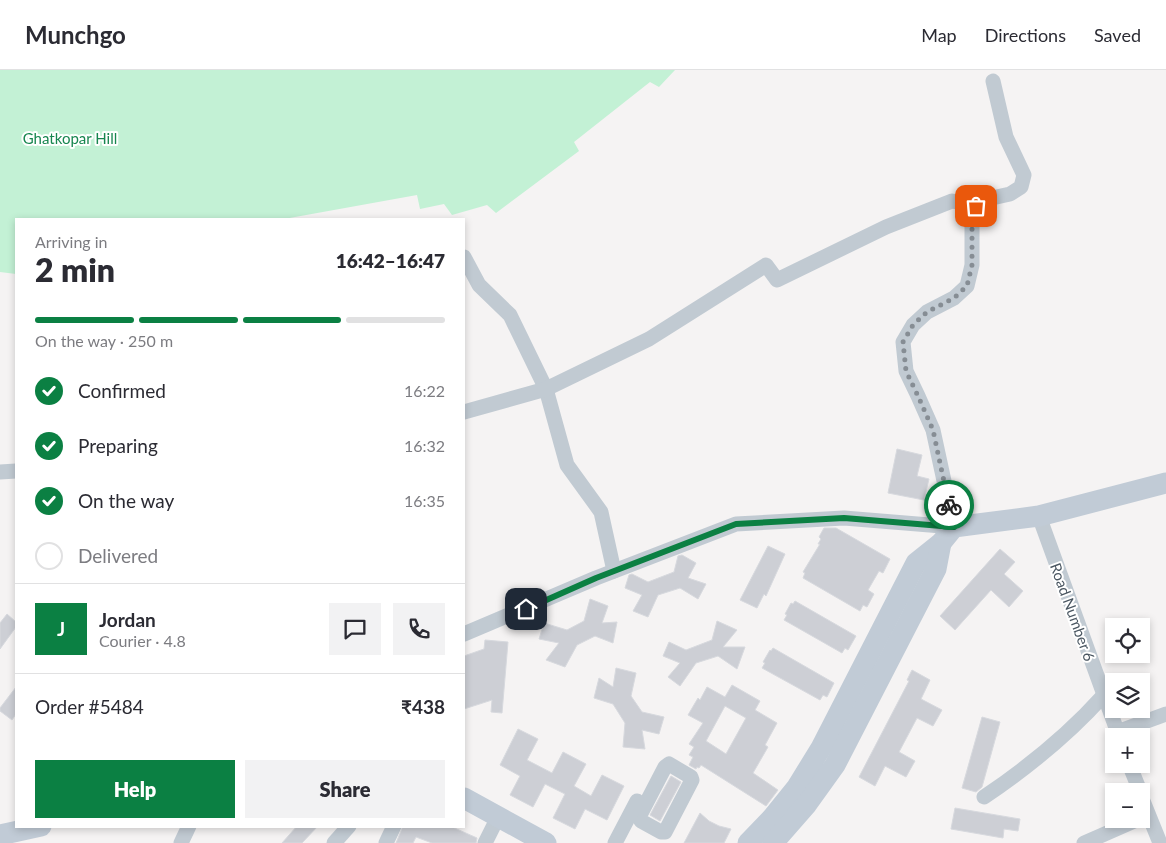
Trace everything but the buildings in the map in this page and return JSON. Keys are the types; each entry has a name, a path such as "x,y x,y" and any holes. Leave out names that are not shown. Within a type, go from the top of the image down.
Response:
{"street":[{"path":"866,681 912,616 936,569 948,535 933,430 906,371 903,342 913,325 927,312 954,298 967,286 972,265 972,217 974,207 983,200 1010,194 1021,188 1024,175 1006,137 993,81"},
{"path":"465,412 546,389 649,339 766,265 777,280 886,227 952,201 976,206"},
{"path":"465,259 479,285 510,315 546,389 567,465 601,512 614,571"},
{"path":"0,472 15,471"},
{"path":"465,634 614,571 736,524 844,518 948,535 1039,516 1166,483"},
{"name":"Road Number 6","path":"1039,516 1116,728"},
{"path":"748,843 772,818 835,764 894,606 916,563 948,535"},
{"path":"894,606 912,616"},
{"path":"984,798 1021,772 1081,721 1104,696"},
{"path":"1132,728 1166,714"},
{"path":"615,843 643,790 648,786 653,788"},
{"path":"773,843 804,792"},
{"path":"465,799 546,843"},
{"path":"485,843 498,817"},
{"path":"0,835 32,828"},
{"path":"181,843 188,828"},
{"path":"334,843 347,828"},
{"path":"386,843 393,828"},
{"path":"1084,843 1118,828"},
{"path":"1150,828 1160,843"}],"green space":[{"name":"Ghatkopar Hill","path":"0,70 675,70 659,87 650,82 574,142 579,151 496,213 487,205 452,215 444,204 420,209 417,195 290,218 15,218 15,274 0,272"}],"way so far":[{"path":"949,505 933,430 906,371 903,342 913,325 927,312 954,298 967,286 972,265 972,217 974,207 976,206"}],"route":[{"path":"526,609 596,578 736,524 844,518 954,527 949,505"}]}
